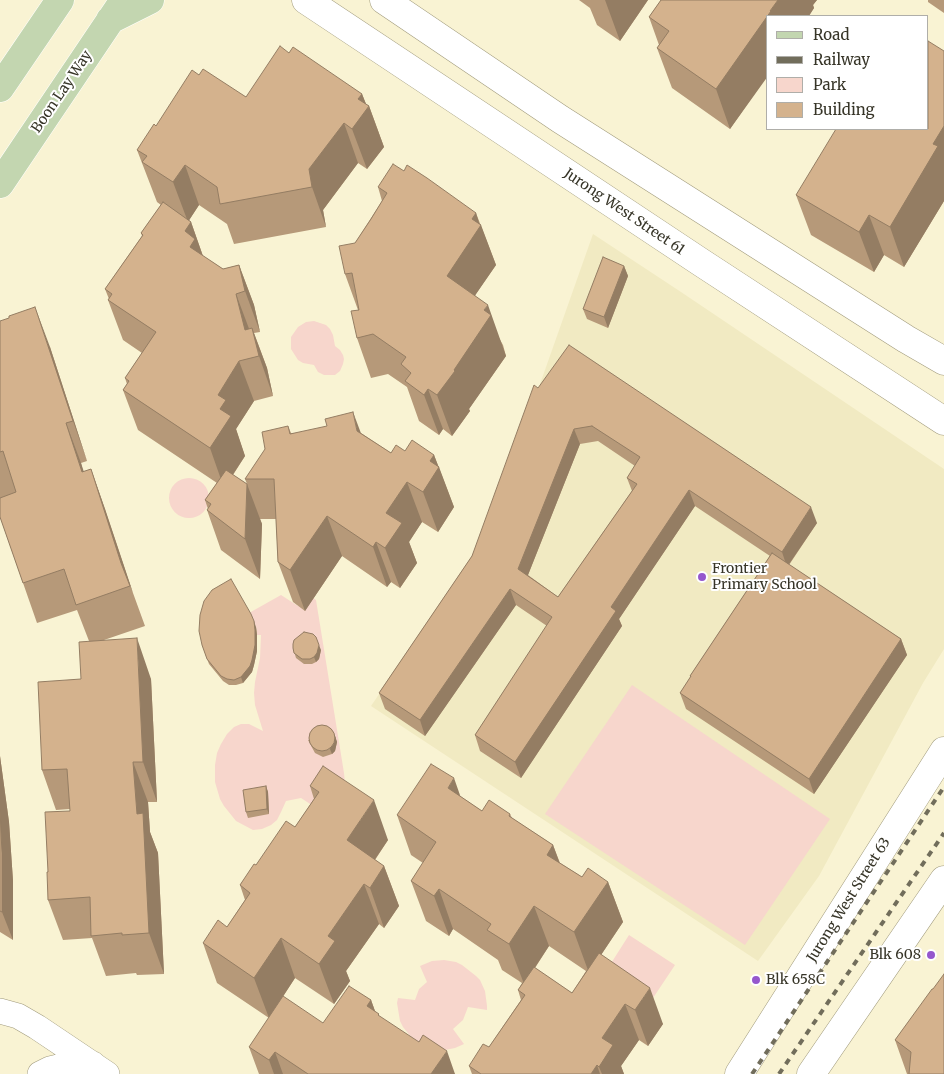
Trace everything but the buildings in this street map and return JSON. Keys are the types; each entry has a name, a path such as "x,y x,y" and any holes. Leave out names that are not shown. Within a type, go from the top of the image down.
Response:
{"main road":[{"path":"0,88 60,0"},
{"path":"117,10 150,0"},
{"name":"Boon Lay Way","path":"0,184 117,10"}],"street":[{"name":"Jurong West Street 61","path":"306,0 709,268 944,421"},
{"path":"384,0 560,119 906,339 944,361"},
{"name":"Jurong West Street 63","path":"739,1074 944,751"},
{"path":"811,1074 944,880"},
{"path":"0,1011 18,1016 37,1027 100,1069"},
{"path":"40,1074 50,1069 67,1065 100,1069"}],"shaded area":[{"name":"Frontier Primary School","path":"593,234 944,469 944,649 923,683 819,876 758,961 371,706 486,537"}],"green space":[{"path":"314,321 326,325 330,329 335,346 343,355 343,364 340,371 335,375 324,375 318,372 314,365 298,360 291,349 291,337 298,327 306,322"},
{"path":"189,478 203,484 209,498 203,512 189,518 175,512 169,498 175,484"},
{"path":"281,595 298,606 309,603 313,598 316,600 344,773 348,813 330,817 301,798 286,801 277,820 271,825 253,830 236,821 224,806 215,782 215,765 221,744 234,727 241,724 249,724 263,731 255,705 254,693 260,658 261,635 257,635 256,627 249,613"},
{"path":"632,685 830,819 745,945 545,814"},
{"path":"629,935 675,965 653,998 608,968"},
{"path":"444,960 462,965 480,980 485,991 487,1006 487,1010 468,1007 463,1020 453,1029 464,1044 445,1050 420,1044 411,1037 400,1021 397,1003 398,998 415,1000 419,989 427,982 420,966 432,961"}],"railway":[{"path":"752,1074 944,787"},
{"path":"779,1074 944,833"}],"place":[{"name":"Frontier Primary School","path":"702,577"},
{"name":"Blk 608","path":"931,955"},
{"name":"Blk 658C","path":"756,980"}]}
